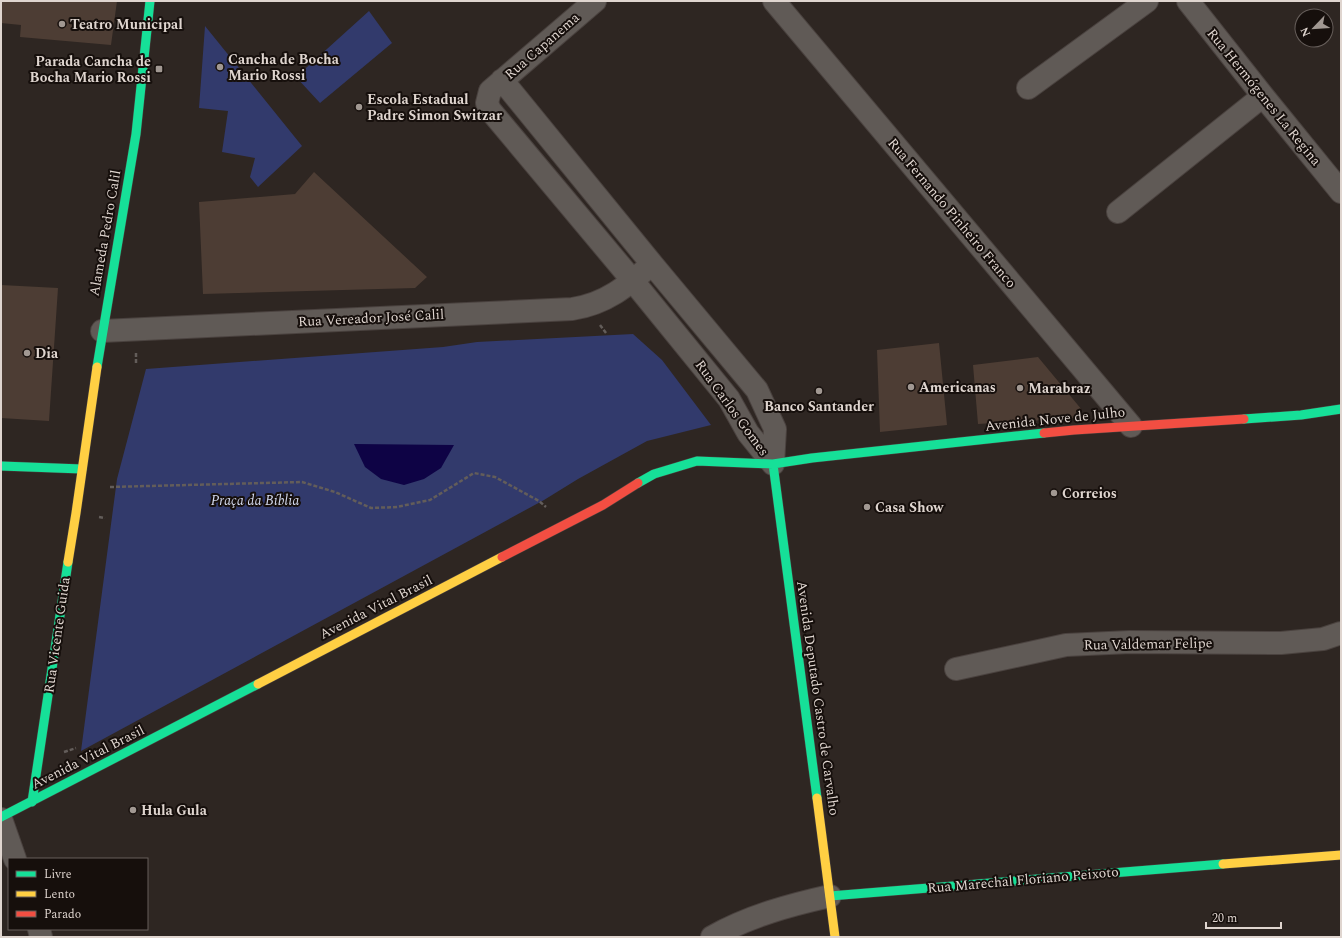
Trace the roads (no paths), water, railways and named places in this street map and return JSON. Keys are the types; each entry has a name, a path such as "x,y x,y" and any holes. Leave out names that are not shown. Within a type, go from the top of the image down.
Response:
{"main road":[{"name":"Alameda Pedro Calil","path":"82,469 102,331 136,134 150,1"},
{"name":"Avenida Nove de Julho","path":"773,464 812,458 1066,431 1301,415 1341,409"},
{"name":"Avenida Vital Brasil","path":"1,818 603,505 654,474 697,461 773,464"},
{"name":"Avenida Deputado Castro de Carvalho","path":"773,464 835,937"},
{"path":"1,466 82,469"},
{"name":"Rua Vicente Guida","path":"32,802 82,469"},
{"name":"Rua Marechal Floriano Peixoto","path":"830,896 1341,855"}],"street":[{"name":"Rua Capanema","path":"496,85 594,1"},
{"name":"Rua Fernando Pinheiro Franco","path":"774,1 1131,426"},
{"path":"1028,88 1147,1"},
{"name":"Rua Hermógenes La Regina","path":"1188,1 1262,96 1341,192"},
{"name":"Rua Carlos Gomes","path":"496,85 652,264 747,376 757,390 775,429 773,464 748,433 729,399 633,281 490,110 487,103 496,85"},
{"path":"1118,212 1262,96"},
{"name":"Rua Vereador José Calil","path":"102,331 572,309 586,307 607,299 633,281 652,264"},
{"name":"Rua Valdemar Felipe","path":"956,669 1066,645 1130,642 1281,643 1323,639 1341,633"},
{"path":"1,818 15,858"},
{"name":"Rua Marechal Floriano Peixoto","path":"712,937 754,917 791,904 830,896"}],"place":[{"name":"Teatro Municipal","path":"62,24"},
{"name":"Cancha de Bocha Mario Rossi","path":"220,67"},
{"name":"Parada Cancha de Bocha Mario Rossi","path":"159,69"},
{"name":"Escola Estadual Padre Simon Switzar","path":"359,107"},
{"name":"Dia","path":"27,353"},
{"name":"Americanas","path":"911,387"},
{"name":"Marabraz","path":"1020,388"},
{"name":"Banco Santander","path":"819,391"},
{"name":"Correios","path":"1054,493"},
{"name":"Casa Show","path":"867,507"},
{"name":"Hula Gula","path":"133,810"}],"park label":[{"name":"Praça da Bíblia","path":"255,500"}]}
